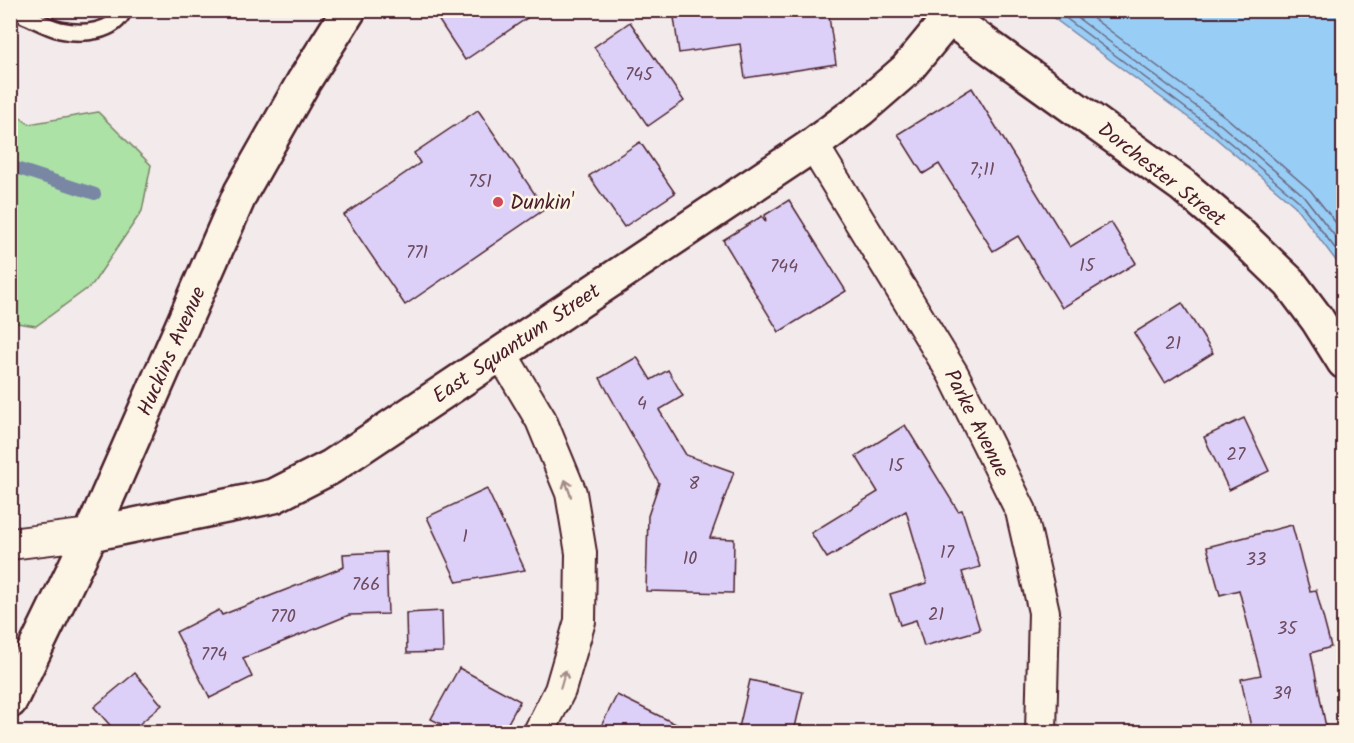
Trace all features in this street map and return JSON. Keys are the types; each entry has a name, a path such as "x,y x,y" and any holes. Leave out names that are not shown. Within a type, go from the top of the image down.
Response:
{"street":[{"name":"Huckins Avenue","path":"10,701 91,534 240,192 304,81 349,10"},
{"name":"East Squantum Street","path":"10,544 91,534 274,496 331,467 813,145 861,109 906,70 946,14"},
{"name":"Dorchester Street","path":"946,14 1173,178 1206,205 1290,283 1317,319 1344,362"},
{"name":"Parke Avenue","path":"813,145 953,374 1021,511 1044,612 1041,732"},
{"path":"501,353 541,420 571,493 581,553 580,621 560,690 539,732"}],"lane":[{"path":"22,10 24,15 61,30 93,32 117,22 124,10"}],"green space":[{"path":"11,111 29,124 98,112 151,165 142,211 92,285 36,326 11,322"}],"water":[{"path":"1044,11 1343,11 1343,270 1295,206 1212,135"}],"building":[{"path":"432,10 539,10 465,60"},
{"path":"673,10 828,10 836,64 745,78 740,44 679,53"},
{"path":"630,22 684,101 648,126 594,47"},
{"path":"972,88 1070,247 1111,222 1136,263 1062,308 1018,236 993,251 939,164 923,174 898,134"},
{"path":"478,110 545,209 405,305 344,215 420,163 414,153"},
{"path":"640,142 675,193 624,227 589,176"},
{"path":"789,200 846,291 779,332 723,240 762,216 766,222 765,215"},
{"path":"1182,303 1213,353 1165,383 1134,333"},
{"path":"637,357 651,380 668,370 683,396 659,410 686,455 734,472 710,538 734,539 733,593 646,591 648,516 659,483 600,378"},
{"path":"1244,418 1269,471 1229,490 1204,437"},
{"path":"905,425 958,511 962,510 980,567 962,572 980,630 924,646 916,620 900,625 890,594 927,583 906,511 827,558 811,533 878,492 856,456"},
{"path":"487,489 525,570 457,582 427,517"},
{"path":"1292,525 1310,591 1316,590 1331,647 1311,653 1327,732 1252,732 1241,679 1261,675 1239,590 1220,595 1207,547"},
{"path":"386,552 388,614 349,615 243,658 252,677 210,698 176,632 219,610 222,615 344,567 343,554"},
{"path":"442,611 443,652 407,653 406,613"},
{"path":"459,668 520,701 503,732 457,732 431,719"},
{"path":"135,673 162,705 130,732 116,732 94,707"},
{"path":"750,680 803,692 794,732 738,732"},
{"path":"617,695 692,732 598,732"}],"waterway":[{"path":"10,166 95,194"}],"place":[{"name":"Dunkin'","path":"498,202"}]}
